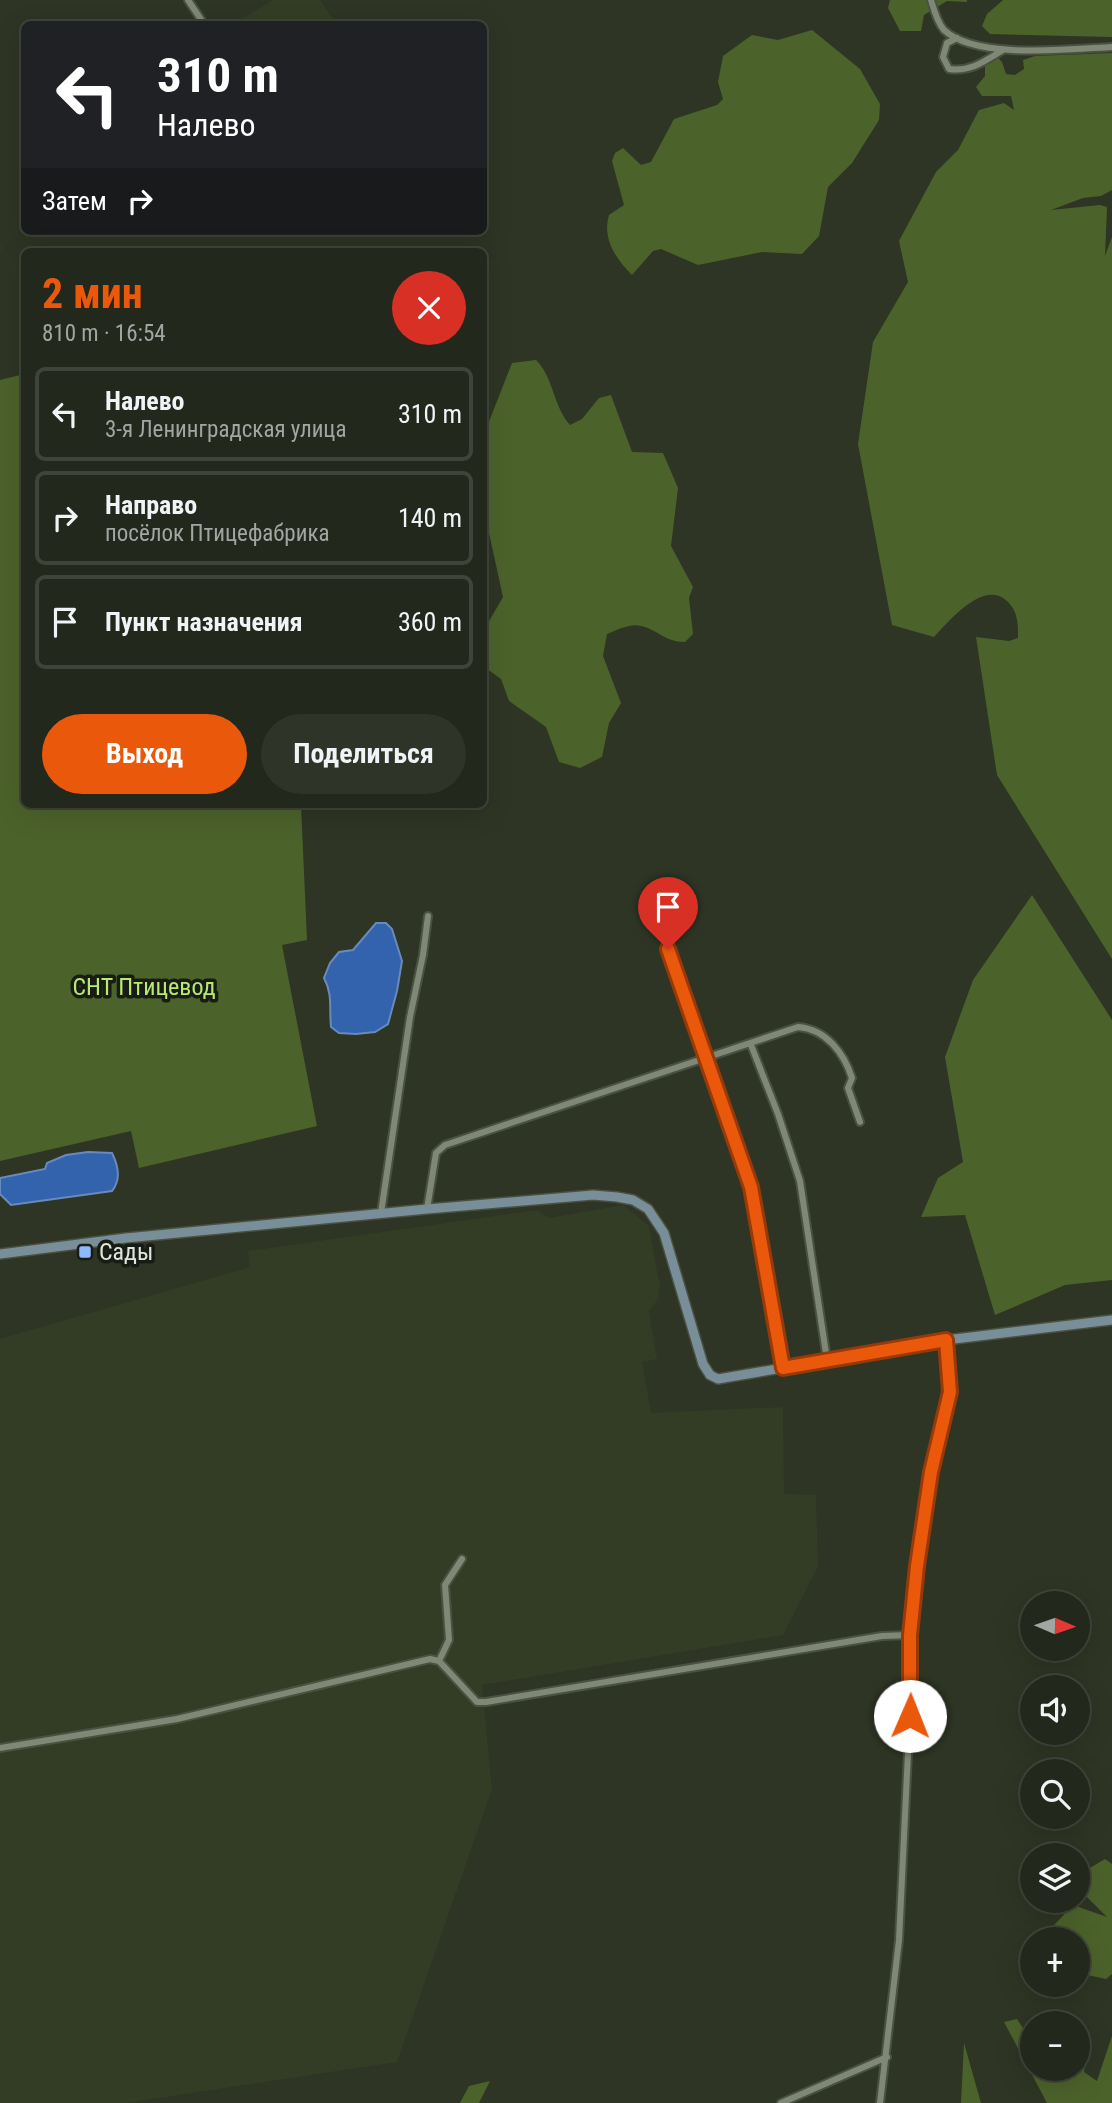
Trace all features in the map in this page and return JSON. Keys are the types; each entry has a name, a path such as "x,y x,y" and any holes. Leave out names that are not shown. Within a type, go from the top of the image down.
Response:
{"street":[{"path":"188,0 202,21"},
{"path":"931,0 934,14 944,30 957,37 1003,50 1112,47"},
{"path":"957,37 947,43 943,57 949,69 962,71 1003,50"},
{"path":"381,1213 428,916"},
{"path":"668,949 751,1187 783,1368"},
{"path":"426,1209 436,1153 445,1145 706,1057 751,1045 798,1027 808,1028 832,1042 849,1067 852,1078 848,1088 860,1122"},
{"path":"751,1045 800,1181 828,1360"},
{"path":"0,1254 126,1238 593,1195 633,1200 648,1209 664,1233 703,1364 710,1375 718,1379 946,1340 1112,1320"},
{"path":"880,2103 899,1941 911,1691 910,1635 931,1472 950,1392 946,1340"},
{"path":"439,1661 449,1640 445,1585 462,1559"},
{"path":"0,1748 177,1719 430,1659 439,1661 477,1702 486,1702 882,1636 910,1635"},
{"path":"781,2103 887,2057"}],"shaded area":[{"path":"273,0 320,0 334,21 239,21"},
{"path":"623,1205 649,1226 660,1287 658,1299 649,1311 657,1359 642,1362 651,1413 783,1407 784,1494 816,1495 818,1566 783,1635 482,1685 492,1789 397,2062 125,2103 0,2103 0,1339 250,1267 248,1251 536,1210 549,1218"}],"green space":[{"path":"890,0 967,0 967,2 947,1 924,15 921,31 900,31 888,8"},
{"path":"1003,0 1112,0 1112,37 990,34 982,26 987,14"},
{"path":"812,30 860,69 880,104 879,120 852,163 828,187 819,236 802,254 762,252 698,265 661,249 653,251 632,275 616,255 607,232 609,215 624,205 612,161 615,153 623,148 641,165 651,162 674,119 717,105 723,99 718,82 723,56 752,35 778,40"},
{"path":"1112,53 1112,190 1101,196 1083,198 1051,210 1100,205 1107,207 1105,256 1112,237 1112,959 997,775 976,637 1009,641 1018,638 1015,613 1007,601 988,595 968,605 934,637 892,625 858,444 873,342 908,282 899,241 936,172 958,150 979,110 1004,103 1014,110 1011,96 982,96 976,87 985,76 985,65 997,57 1006,74 1015,75 1024,69 1023,60 1035,56"},
{"path":"536,360 547,375 560,409 570,425 582,419 599,398 611,395 632,452 663,453 678,488 671,546 693,587 689,598 693,634 685,642 632,625 607,634 603,656 621,703 609,723 602,757 580,768 559,762 546,727 509,701 501,679 487,669 487,625 503,597 487,524 488,424 512,363"},
{"name":"СНТ Птицевод","path":"21,375 21,808 301,808 307,940 282,945 317,1126 139,1168 131,1131 0,1161 0,380"},
{"path":"1032,895 1112,1020 1112,1280 1065,1285 995,1315 965,1215 921,1217 938,1178 963,1162 945,1057 973,980"},
{"path":"1105,1859 1112,1864 1112,1974 1106,1979 1090,1976 1090,1927 1052,1927 1065,1913 1090,1911 1107,1917 1090,1900 1090,1868"},
{"path":"1017,2019 1020,2024 1020,2052 1004,2022"},
{"path":"1112,2036 1112,2103 1047,2103 1035,2081 1090,2081 1090,2076 1097,2081"},
{"path":"964,2043 981,2103 961,2103"},
{"path":"490,2081 479,2103 460,2103 469,2086"}],"water":[{"path":"376,923 386,923 392,929 402,961 388,1024 375,1032 339,1033 331,1027 330,996 324,978 330,963 339,952 353,950"},
{"path":"112,1153 118,1172 112,1191 11,1205 0,1194 0,1178 45,1169 47,1163 66,1155"}],"place":[{"name":"Сады","path":"85,1252"}],"route":[{"path":"668,949 751,1187 783,1368 946,1340 950,1392 931,1472 917,1566 910,1635 910,1716"}]}
